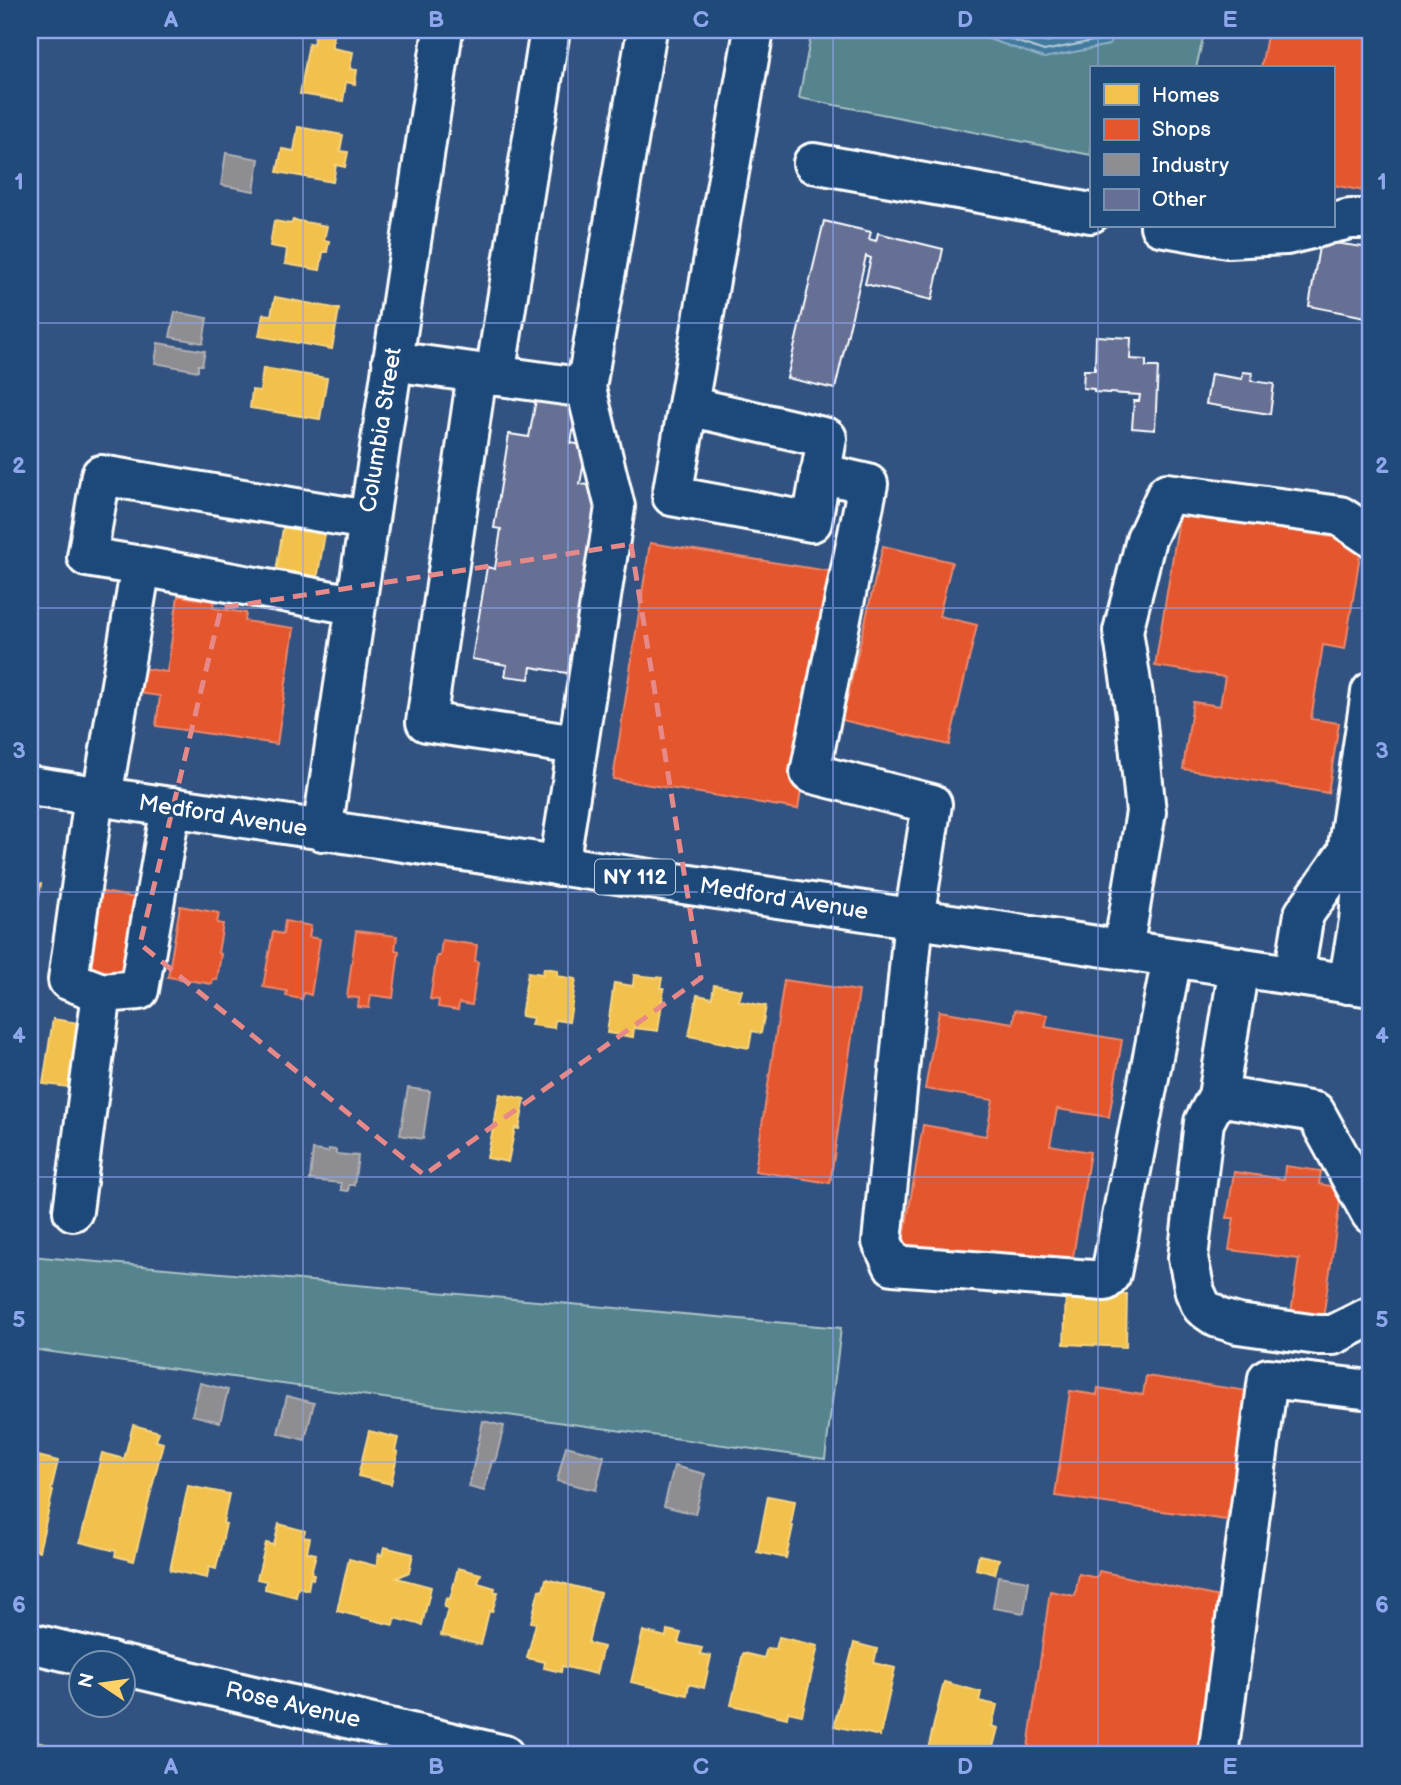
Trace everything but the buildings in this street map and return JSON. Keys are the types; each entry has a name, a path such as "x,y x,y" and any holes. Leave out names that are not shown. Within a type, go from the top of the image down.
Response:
{"main road":[{"name":"Columbia Street","path":"322,831 354,605 443,30"},
{"path":"550,30 486,375 426,722 576,745"},
{"path":"559,866 615,507 586,388 647,30"},
{"path":"672,495 754,30"},
{"path":"813,163 1090,213"},
{"path":"1334,223 1350,219 1371,219"},
{"path":"1171,228 1228,238 1286,235 1316,228"},
{"path":"392,361 586,388"},
{"path":"615,507 672,495 812,522 827,438 688,407"},
{"path":"820,473 867,484 810,773 932,804 915,919 882,1242 893,1265 1105,1281 1111,1274 1172,958"},
{"path":"354,605 87,557 100,475 367,520"},
{"path":"1123,950 1146,812 1136,715 1123,631 1146,538 1167,494 1340,516 1371,537"},
{"path":"141,566 98,797 68,980 102,993 139,990 171,807"},
{"path":"1294,975 1304,914 1347,853 1371,692"},
{"name":"Medford Avenue","path":"30,786 1359,985"},
{"path":"1347,853 1362,883 1359,985"},
{"path":"1239,967 1218,1096 1204,1122 1188,1258 1195,1292 1202,1307 1219,1318 1238,1324 1318,1335 1333,1335 1371,1315"},
{"path":"73,1211 102,993"},
{"path":"1218,1096 1315,1112 1371,1214"},
{"path":"1218,1755 1268,1378 1371,1390"},
{"path":"30,1643 66,1651"},
{"name":"Rose Avenue","path":"136,1668 504,1755"}],"highlighted area":[{"path":"631,544 701,978 424,1175 140,944 221,608"}],"green space":[{"path":"812,30 1205,30 1196,66 1090,66 1090,155 799,98"},
{"path":"30,1256 841,1328 825,1459 30,1349"}],"water":[{"path":"962,30 1118,30 1109,45 1044,58"}]}
